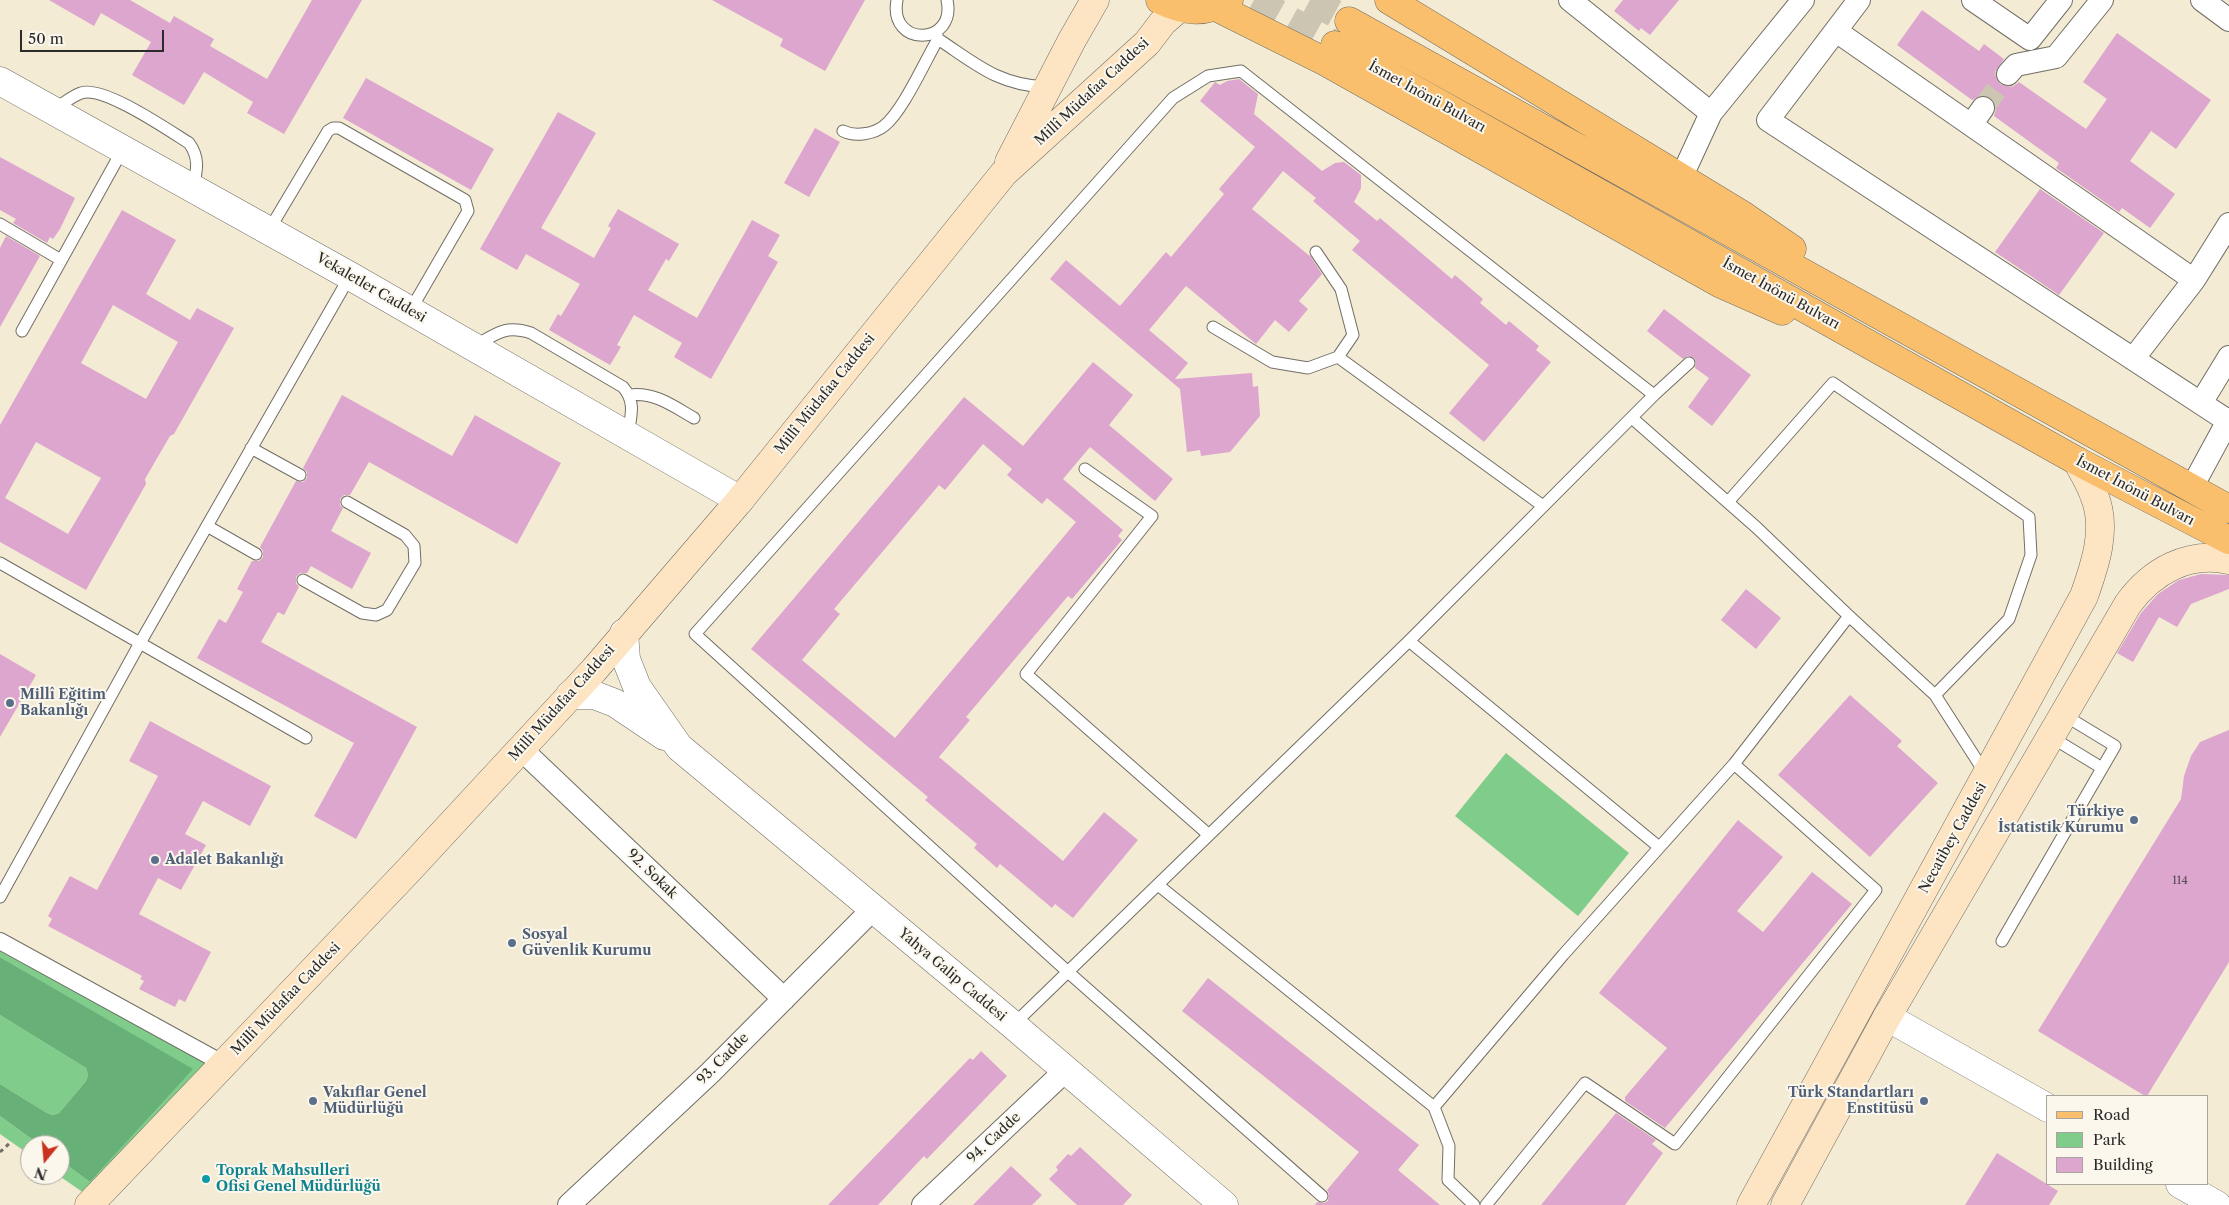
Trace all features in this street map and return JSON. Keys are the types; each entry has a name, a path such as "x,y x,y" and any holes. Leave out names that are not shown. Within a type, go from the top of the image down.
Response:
{"main road":[{"name":"Millî Müdafaa Caddesi","path":"1004,173 1095,0"},
{"path":"1389,0 1744,216 1899,326"},
{"name":"Millî Müdafaa Caddesi","path":"89,1205 570,695 740,500 1004,173 1147,43 1163,22 1169,4"},
{"path":"1169,4 1197,11 1223,4 1720,284 1756,301 1883,350"},
{"name":"İsmet İnönü Bulvarı","path":"1349,21 2229,509"},
{"name":"İsmet İnönü Bulvarı","path":"1335,45 2077,460 2229,540"},
{"name":"Necatibey Caddesi","path":"1751,1205 1988,776 2084,596 2097,560 2100,527 2095,497 2077,460"},
{"path":"1785,1205 1887,1016 2128,604 2145,582 2164,570 2203,556 2229,560"},
{"path":"1862,1001 1887,1016"}],"street":[{"path":"1570,0 1711,113"},
{"path":"1681,178 1711,113 1803,0"},
{"path":"1859,0 1768,120 2229,420 2192,488"},
{"path":"1973,0 2030,39 2061,0"},
{"path":"2008,74 2016,64 2056,57 2102,0"},
{"path":"2202,0 2229,20"},
{"path":"1836,30 1977,116 2194,280"},
{"name":"Vekaletler Caddesi","path":"0,80 269,230 628,434 740,500"},
{"path":"2133,359 2194,280 2229,224"},
{"path":"2201,403 2229,357"},
{"name":"Yahya Galip Caddesi","path":"624,633 626,659 638,687 679,747"},
{"name":"Yahya Galip Caddesi","path":"570,695 594,694 615,703 679,747 1013,1025 1224,1205"},
{"name":"92. Sokak","path":"521,749 784,999"},
{"name":"93. Cadde","path":"569,1205 710,1073 873,909"},
{"path":"0,941 224,1064"},
{"path":"1887,1016 2046,1107"},
{"name":"94. Cadde","path":"923,1205 1065,1071"},
{"path":"2182,1185 2217,1205"}],"lane":[{"path":"897,0 897,18 907,31 923,36 937,35 1004,80 1024,86 1048,87"},
{"path":"843,131 863,134 886,125 896,112 948,16 947,0"},
{"path":"1322,1196 1068,972 695,634 1173,98 1208,76 1241,71 1654,395"},
{"path":"53,110 82,92 96,91 111,97 190,143 196,153 198,163 193,188"},
{"path":"269,230 328,130 340,128 465,200 468,205 468,211 410,311"},
{"path":"22,331 123,149"},
{"path":"0,224 61,260"},
{"path":"1213,327 1272,362 1308,368 1338,357 1353,335 1341,288 1316,252"},
{"path":"0,897 140,643 350,276"},
{"path":"474,347 502,330 517,329 531,334 615,382 630,395 633,406 628,434"},
{"path":"1338,357 1543,506"},
{"path":"1013,1025 1409,641 1654,395 1689,363"},
{"path":"1728,502 1833,383 2029,516 2031,554 2009,619 1935,695"},
{"path":"630,395 644,393 655,396 694,418"},
{"path":"1632,418 1728,502 1935,695 1988,776"},
{"path":"251,448 300,475"},
{"path":"1085,469 1152,516 1026,674 1209,835"},
{"path":"303,580 362,613 376,616 387,610 415,563 414,546 405,535 346,502"},
{"path":"207,526 256,554"},
{"path":"0,564 306,738"},
{"path":"1434,1108 1563,955 1734,764 1849,616"},
{"path":"1409,641 1659,847"},
{"path":"2002,941 2115,746 2057,726"},
{"path":"2057,726 2102,768"},
{"path":"1486,1205 1585,1083 1675,1144 1876,890 1734,764"},
{"path":"1158,885 1434,1108 1449,1146 1448,1180 1474,1205"}],"path":[{"path":"0,1152 11,1142"}],"green space":[{"path":"1506,753 1629,853 1578,916 1455,816"},
{"path":"0,941 224,1064 94,1200 70,1183 70,1167 90,1182 192,1069 0,957"},
{"path":"0,957 193,1069 90,1182 70,1167 70,1135 26,1135 0,1116 0,1084 53,1115 59,1113 86,1081 88,1075 86,1068 0,1015"},
{"path":"0,1015 86,1068 88,1075 86,1081 59,1113 53,1115 47,1113 0,1084"},
{"path":"0,1116 26,1135 20,1135 20,1148 0,1134"}],"building":[{"path":"49,0 130,0 170,23 174,16 214,39 210,46 267,79 312,0 362,0 284,134 247,113 253,102 204,72 184,105 132,75 151,42 101,13 94,26"},
{"path":"712,0 865,0 825,71 780,46 783,39"},
{"path":"1623,0 1679,0 1650,35 1641,28 1639,31 1614,11"},
{"path":"1922,10 1979,51 1984,44 2004,59 1995,72 2000,84 2012,87 2019,82 2086,129 2107,99 2083,82 2117,33 2211,100 2176,149 2151,131 2130,161 2175,194 2150,228 2122,208 2119,212 2056,168 2059,163 1994,116 1996,109 1991,98 1984,95 1972,100 1897,45"},
{"path":"366,78 494,149 471,190 343,118"},
{"path":"1239,79 1258,94 1254,114 1322,171 1335,163 1344,162 1361,175 1361,188 1354,202 1377,221 1380,218 1452,279 1455,275 1483,299 1480,303 1506,325 1509,321 1539,346 1536,350 1551,362 1484,442 1449,413 1489,365 1352,250 1360,241 1313,201 1316,198 1283,171 1252,209 1311,257 1322,274 1299,301 1308,309 1289,332 1275,320 1256,344 1186,286 1149,330 1188,363 1175,379 1252,373 1253,387 1258,386 1260,416 1230,452 1201,456 1200,450 1187,452 1180,389 1050,279 1066,260 1120,306 1166,252 1171,257 1224,194 1219,189 1255,147 1200,101 1215,82 1220,85 1227,81"},
{"path":"558,112 596,133 541,228 594,258 611,228 608,226 618,209 679,244 669,261 666,259 648,290 697,318 752,220 780,235 768,256 778,262 711,379 674,357 682,343 634,315 617,345 621,347 610,365 549,330 558,314 561,316 580,284 526,254 517,270 480,249"},
{"path":"815,128 840,142 809,197 784,183"},
{"path":"0,157 75,198 60,229 53,239 50,237 47,243 13,223 16,219 0,210"},
{"path":"2040,189 2104,233 2059,295 1995,252"},
{"path":"122,210 176,240 146,294 190,320 197,308 234,328 174,434 170,436 145,479 146,484 86,590 0,542 0,425","holes":["113,305 178,342 146,399 81,363","36,442 101,478 68,534 5,498"]},
{"path":"6,236 40,256 0,327 0,248"},
{"path":"1664,309 1751,375 1712,426 1688,407 1709,378 1695,368 1696,362 1694,358 1688,356 1683,359 1647,331"},
{"path":"1093,362 1133,395 1109,425 1173,479 1155,501 1090,447 1063,479 1123,530 1118,536 1122,540 1072,599 1068,596 1014,660 966,717 970,720 939,757 1063,861 1104,812 1138,840 1073,918 1055,904 1052,908 1000,864 997,868 974,848 977,844 925,800 928,797 751,649 964,397 1023,446","holes":["983,444 1012,469 1007,475 1042,504 1047,498 1076,522 895,738 802,660 840,614 834,609 939,485 945,490"]},
{"path":"342,395 452,456 475,415 561,463 517,544 369,462 350,495 344,495 340,499 340,505 343,508 331,531 371,553 352,589 311,566 307,573 300,573 296,577 296,583 299,587 284,615 278,612 261,642 417,727 356,839 314,816 354,743 197,658 219,619 226,623 243,592 237,589 252,561 259,561 263,557 263,551 260,547 296,481 303,482 307,478 307,472 303,468"},
{"path":"2201,574 2229,575 2229,589 2191,604 2177,627 2159,617 2133,662 2117,653 2141,613 2158,594 2179,580"},
{"path":"1746,589 1781,618 1756,649 1721,620"},
{"name":"Millî Eğitim Bakanlığı","path":"0,654 36,675 0,737"},
{"path":"1850,695 1902,741 1897,746 1938,783 1870,857 1778,775"},
{"name":"Adalet Bakanlığı","path":"150,721 271,786 250,826 203,801 185,834 206,845 181,890 158,878 139,914 211,952 185,1002 179,999 175,1007 139,989 144,981 140,979 142,976 48,926 52,919 48,916 70,876 97,890 158,776 129,761"},
{"name":"Türkiye İstatistik Kurumu","path":"2229,730 2229,962 2148,1095 2143,1095 2038,1031 2181,799 2184,776 2191,756 2200,742"},
{"path":"1738,820 1783,857 1737,911 1763,932 1812,872 1852,904 1665,1128 1625,1101 1625,1097 1667,1048 1599,993"},
{"path":"1208,978 1419,1145 1398,1170 1440,1205 1315,1205 1317,1202 1324,1203 1328,1201 1329,1194 1327,1190 1359,1152 1182,1011"},
{"path":"981,1051 1007,1076 927,1159 924,1156 878,1205 828,1205 970,1058 973,1060"},
{"path":"1616,1113 1656,1140 1652,1144 1663,1153 1625,1205 1541,1205"},
{"path":"1080,1147 1132,1195 1123,1205 1077,1205 1049,1179 1058,1170 1056,1167 1068,1154 1071,1156"},
{"path":"1997,1153 2058,1191 2049,1205 1965,1205"},
{"path":"1011,1166 1042,1195 1032,1205 973,1205"}],"tunnel":[{"path":"1254,0 1335,45"},
{"path":"1310,0 1349,21"},
{"path":"1983,108 2008,74"}],"place":[{"name":"Millî Eğitim Bakanlığı","path":"10,703"},
{"name":"Türkiye İstatistik Kurumu","path":"2134,820"},
{"name":"Adalet Bakanlığı","path":"155,860"},
{"name":"Sosyal Güvenlik Kurumu","path":"512,943"},
{"name":"Vakıflar Genel Müdürlüğü","path":"313,1101"},
{"name":"Türk Standartları Enstitüsü","path":"1924,1101"},
{"name":"Toprak Mahsulleri Ofisi Genel Müdürlüğü","path":"206,1179"}]}
